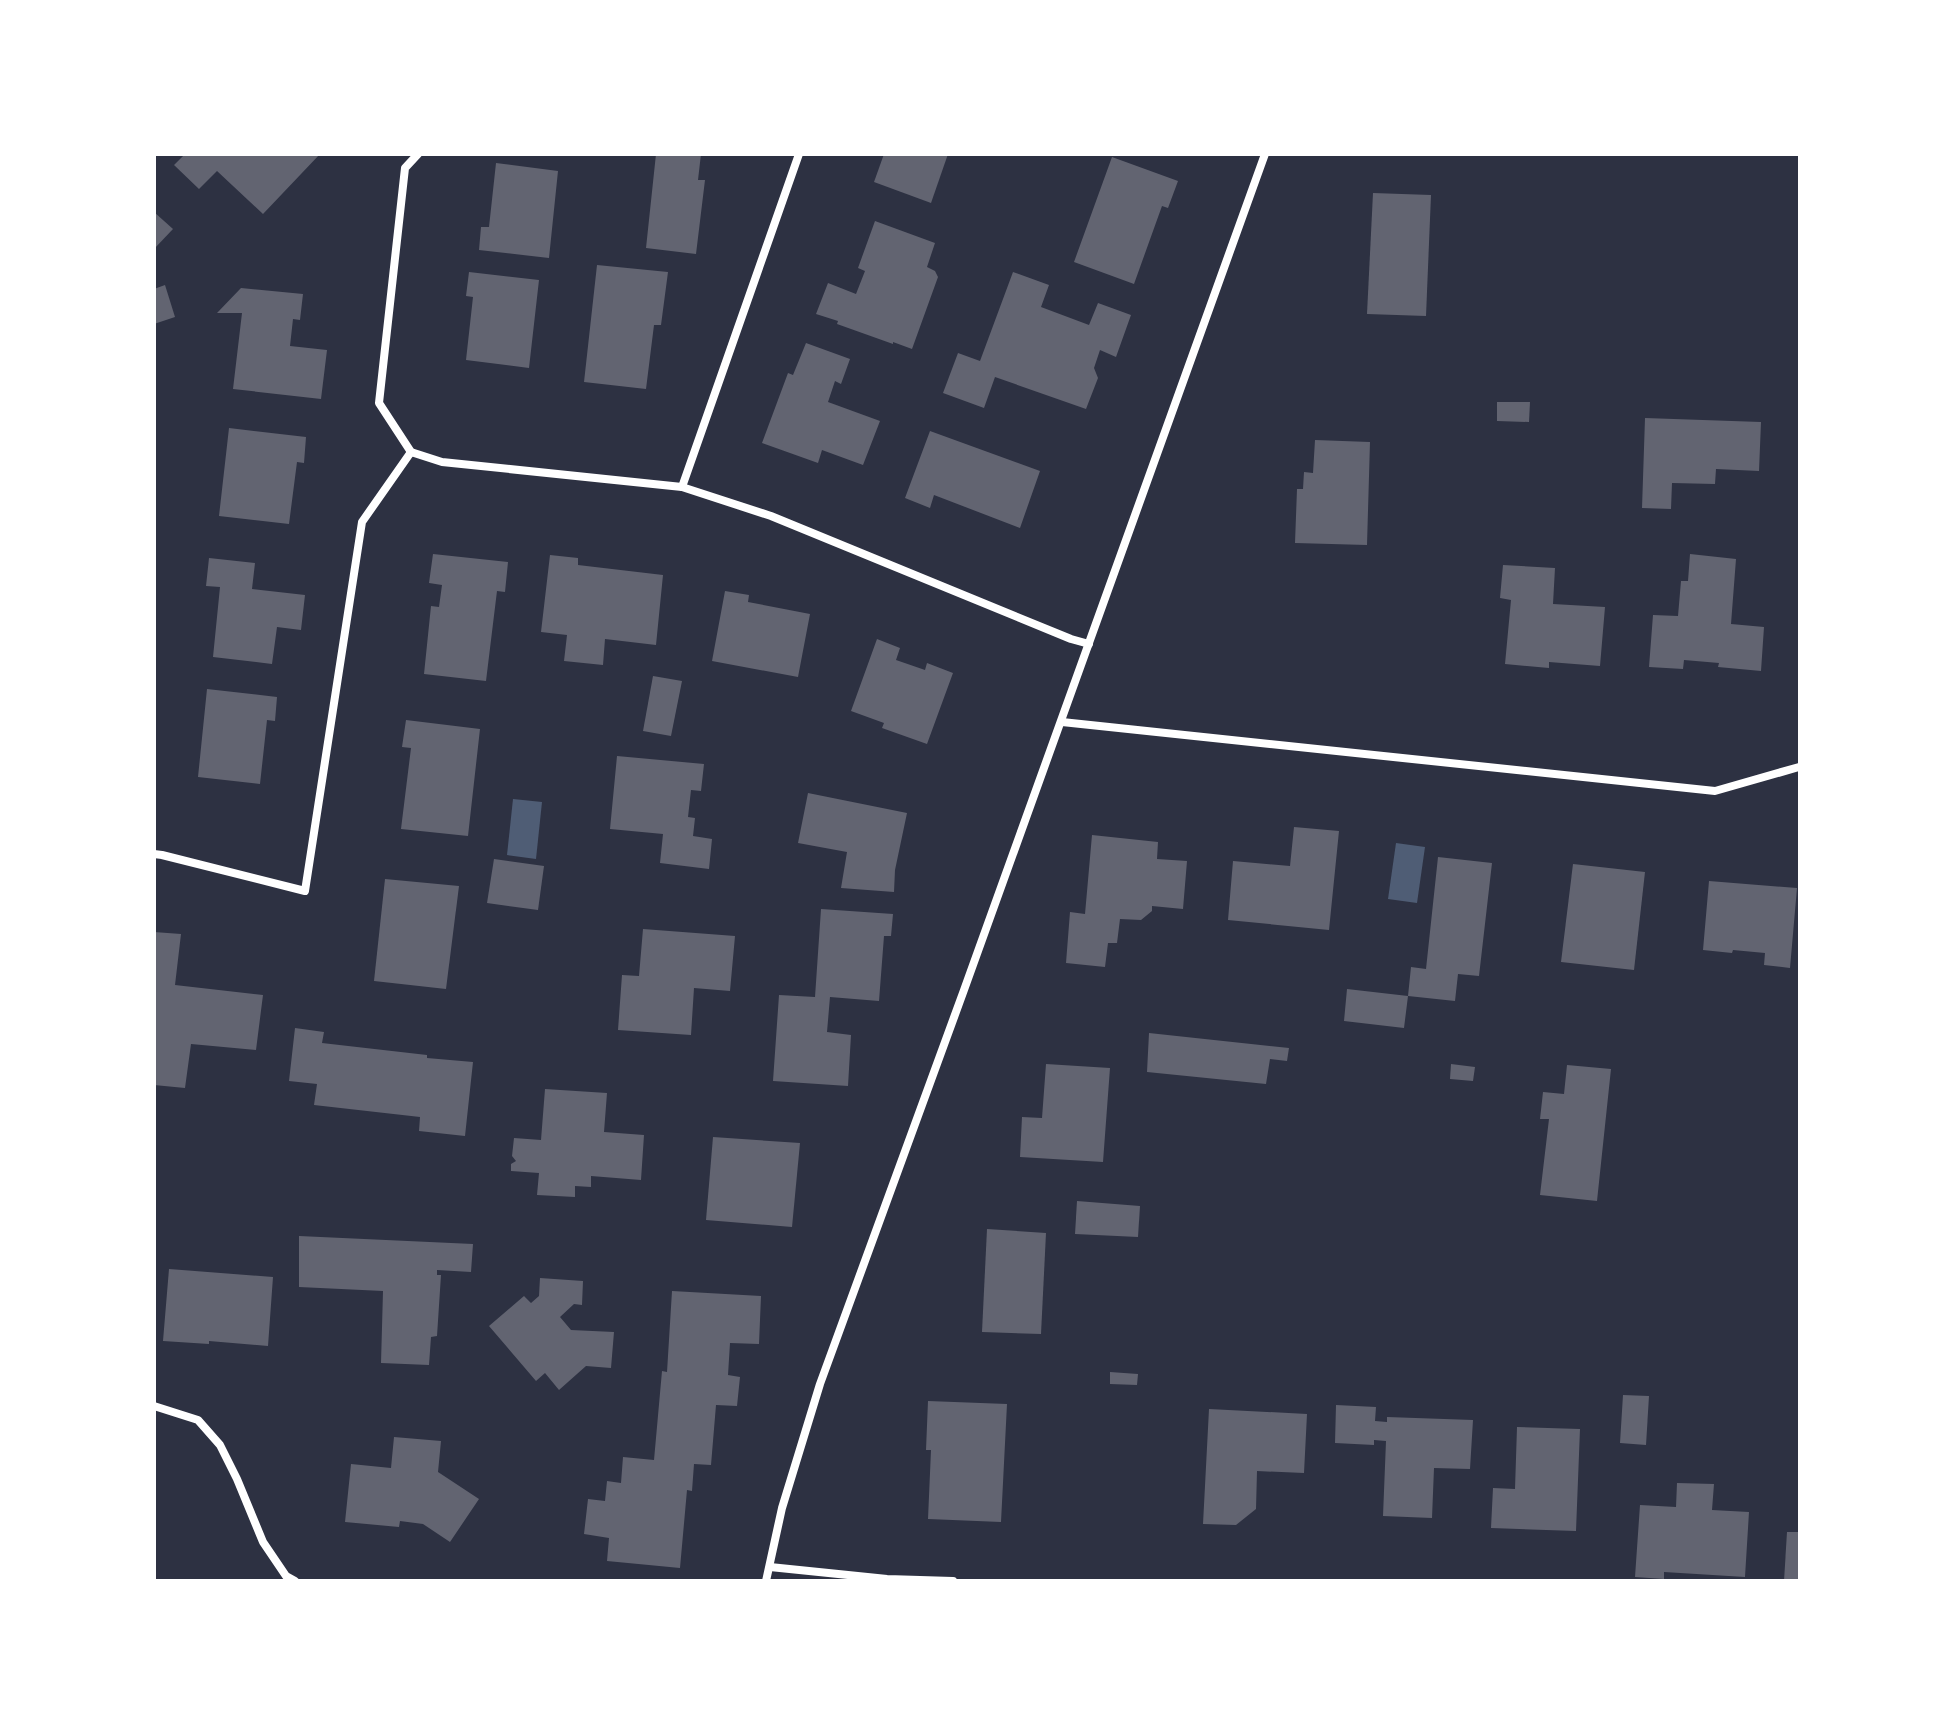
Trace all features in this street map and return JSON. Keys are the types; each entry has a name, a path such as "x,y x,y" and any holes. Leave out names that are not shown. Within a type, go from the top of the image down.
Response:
{"street":[{"path":"418,154 405,168 379,403 411,452 442,462 682,487 771,516 1089,644"},
{"path":"682,487 799,154"},
{"path":"766,1581 782,1508 820,1384 1265,154"},
{"path":"154,854 305,891 362,522 411,452"},
{"path":"1062,722 1715,791 1799,767"},
{"path":"154,1406 198,1420 220,1445 263,1542 286,1576 295,1581"},
{"path":"770,1567 887,1579 953,1581"}],"water":[{"path":"513,799 542,802 536,859 507,855"},
{"path":"1396,843 1425,847 1417,903 1388,899"}],"building":[{"path":"185,154 320,154 263,214 217,171 199,189 174,165"},
{"path":"656,154 701,154 698,180 705,180 696,254 646,248"},
{"path":"884,154 948,154 931,203 874,182"},
{"path":"1112,157 1178,181 1168,208 1162,206 1134,284 1074,262"},
{"path":"496,163 558,171 549,258 479,250 481,227 489,227"},
{"path":"1373,193 1431,195 1426,316 1367,314"},
{"path":"154,212 173,229 154,249"},
{"path":"875,221 935,243 927,267 935,271 938,277 912,349 816,314 828,283 856,294 865,271 858,268"},
{"path":"597,265 668,272 661,325 654,325 646,389 584,382"},
{"path":"469,272 539,280 529,368 466,360 473,297 466,296"},
{"path":"1013,272 1049,285 1041,307 1089,325 1098,303 1131,315 1116,357 1100,350 1094,368 1098,378 1086,409 995,377 984,408 943,393 958,353 980,361"},
{"path":"165,285 175,317 154,324 154,289"},
{"path":"241,288 303,294 300,320 293,319 290,346 327,350 321,399 233,389 242,313 217,313"},
{"path":"806,343 850,359 841,384 835,381 828,402 880,421 863,465 822,450 818,463 762,443 788,373 793,375"},
{"path":"1497,402 1530,402 1529,422 1497,421"},
{"path":"1645,418 1761,422 1759,471 1716,469 1715,484 1672,483 1671,509 1642,508"},
{"path":"229,428 306,437 304,463 297,462 289,524 219,516"},
{"path":"930,431 1040,471 1020,528 934,495 930,508 905,498"},
{"path":"1315,440 1370,442 1367,545 1295,543 1297,489 1303,489 1304,472 1313,473"},
{"path":"433,554 508,562 505,592 497,591 486,681 424,674 431,606 439,607 442,585 429,583"},
{"path":"1690,554 1736,559 1731,624 1764,627 1761,671 1684,660 1683,669 1649,667 1653,615 1678,616 1681,581 1688,581"},
{"path":"550,555 578,558 578,565 663,575 656,645 605,639 603,665 564,661 567,635 541,632"},
{"path":"209,558 255,563 252,589 305,595 301,630 277,627 272,664 213,657 220,587 206,586"},
{"path":"1503,565 1555,568 1553,604 1605,607 1600,666 1549,662 1549,668 1505,664 1511,600 1500,598"},
{"path":"725,591 749,595 748,602 810,614 798,677 712,661"},
{"path":"877,639 900,648 896,660 925,670 927,663 953,673 927,744 882,728 884,723 851,711"},
{"path":"653,676 682,681 671,736 643,731"},
{"path":"207,689 277,697 275,721 267,720 260,784 198,777"},
{"path":"406,720 480,729 468,836 401,829 411,748 402,747"},
{"path":"617,756 704,764 701,791 691,790 688,817 695,818 693,836 712,839 709,869 660,863 663,834 610,829"},
{"path":"808,793 907,813 895,870 894,892 841,888 847,852 798,843"},
{"path":"1294,827 1339,831 1329,930 1228,920 1233,861 1290,866"},
{"path":"1092,835 1158,842 1157,859 1187,861 1183,909 1152,906 1152,911 1141,920 1120,919 1117,943 1108,943 1105,967 1066,963 1070,912 1085,914"},
{"path":"1438,857 1492,863 1479,976 1458,974 1455,1001 1408,996 1411,967 1426,969"},
{"path":"494,859 544,866 538,910 487,903"},
{"path":"1573,864 1645,872 1634,970 1561,962"},
{"path":"385,879 459,886 446,989 374,981"},
{"path":"1709,881 1797,888 1790,968 1764,965 1765,953 1703,950"},
{"path":"821,909 893,914 891,936 884,936 879,1001 830,997 827,1032 851,1035 848,1086 773,1081 779,995 815,997"},
{"path":"643,929 735,936 730,991 694,988 691,1035 618,1030 622,975 639,976"},
{"path":"154,932 181,934 175,985 263,995 256,1050 191,1044 185,1088 154,1085"},
{"path":"1347,989 1408,996 1404,1028 1344,1021"},
{"path":"295,1028 324,1032 322,1043 473,1062 465,1136 419,1131 420,1117 314,1105 317,1084 289,1081"},
{"path":"1149,1033 1289,1048 1287,1061 1270,1059 1266,1084 1147,1072"},
{"path":"1046,1064 1110,1068 1103,1162 1020,1157 1022,1117 1042,1118"},
{"path":"1451,1064 1475,1067 1473,1081 1450,1079"},
{"path":"1567,1065 1611,1069 1597,1201 1540,1195 1549,1119 1540,1119 1543,1092 1564,1094"},
{"path":"545,1089 607,1093 604,1132 644,1135 641,1180 591,1176 591,1187 575,1186 575,1197 537,1195 539,1173 511,1171 511,1164 516,1161 512,1156 514,1138 541,1140"},
{"path":"713,1137 800,1143 792,1227 706,1220"},
{"path":"1077,1201 1140,1206 1138,1237 1075,1234"},
{"path":"987,1229 1046,1233 1041,1334 982,1332"},
{"path":"299,1236 473,1244 471,1272 437,1270 437,1275 441,1275 437,1336 431,1337 429,1365 381,1363 383,1291 299,1287"},
{"path":"169,1269 273,1277 268,1346 163,1341"},
{"path":"540,1278 583,1281 582,1305 574,1304 560,1317 571,1330 614,1332 611,1368 586,1366 559,1390 545,1373 536,1381 489,1326 524,1296 531,1303 539,1296"},
{"path":"672,1291 761,1296 759,1344 730,1343 728,1375 740,1377 737,1406 716,1405 711,1465 694,1464 692,1491 687,1490 680,1568 607,1561 609,1538 584,1534 588,1499 605,1501 607,1481 621,1483 623,1457 654,1460 662,1371 667,1372"},
{"path":"1110,1372 1138,1374 1137,1385 1110,1384"},
{"path":"1623,1395 1649,1396 1646,1445 1620,1443"},
{"path":"928,1401 1007,1404 1001,1522 928,1519 931,1450 926,1450"},
{"path":"1336,1405 1376,1407 1375,1421 1387,1422 1387,1417 1473,1420 1470,1469 1434,1468 1432,1518 1383,1516 1386,1441 1374,1440 1374,1445 1335,1443"},
{"path":"1209,1409 1307,1414 1304,1473 1257,1471 1256,1509 1236,1525 1203,1524"},
{"path":"1517,1427 1580,1429 1576,1531 1491,1528 1493,1488 1515,1489"},
{"path":"394,1437 441,1441 438,1472 479,1499 450,1542 423,1524 400,1521 399,1527 345,1522 351,1464 391,1468"},
{"path":"1677,1483 1714,1484 1712,1510 1749,1512 1745,1577 1664,1572 1664,1579 1635,1577 1640,1505 1676,1507"},
{"path":"1787,1532 1800,1532 1800,1581 1784,1581"}]}
